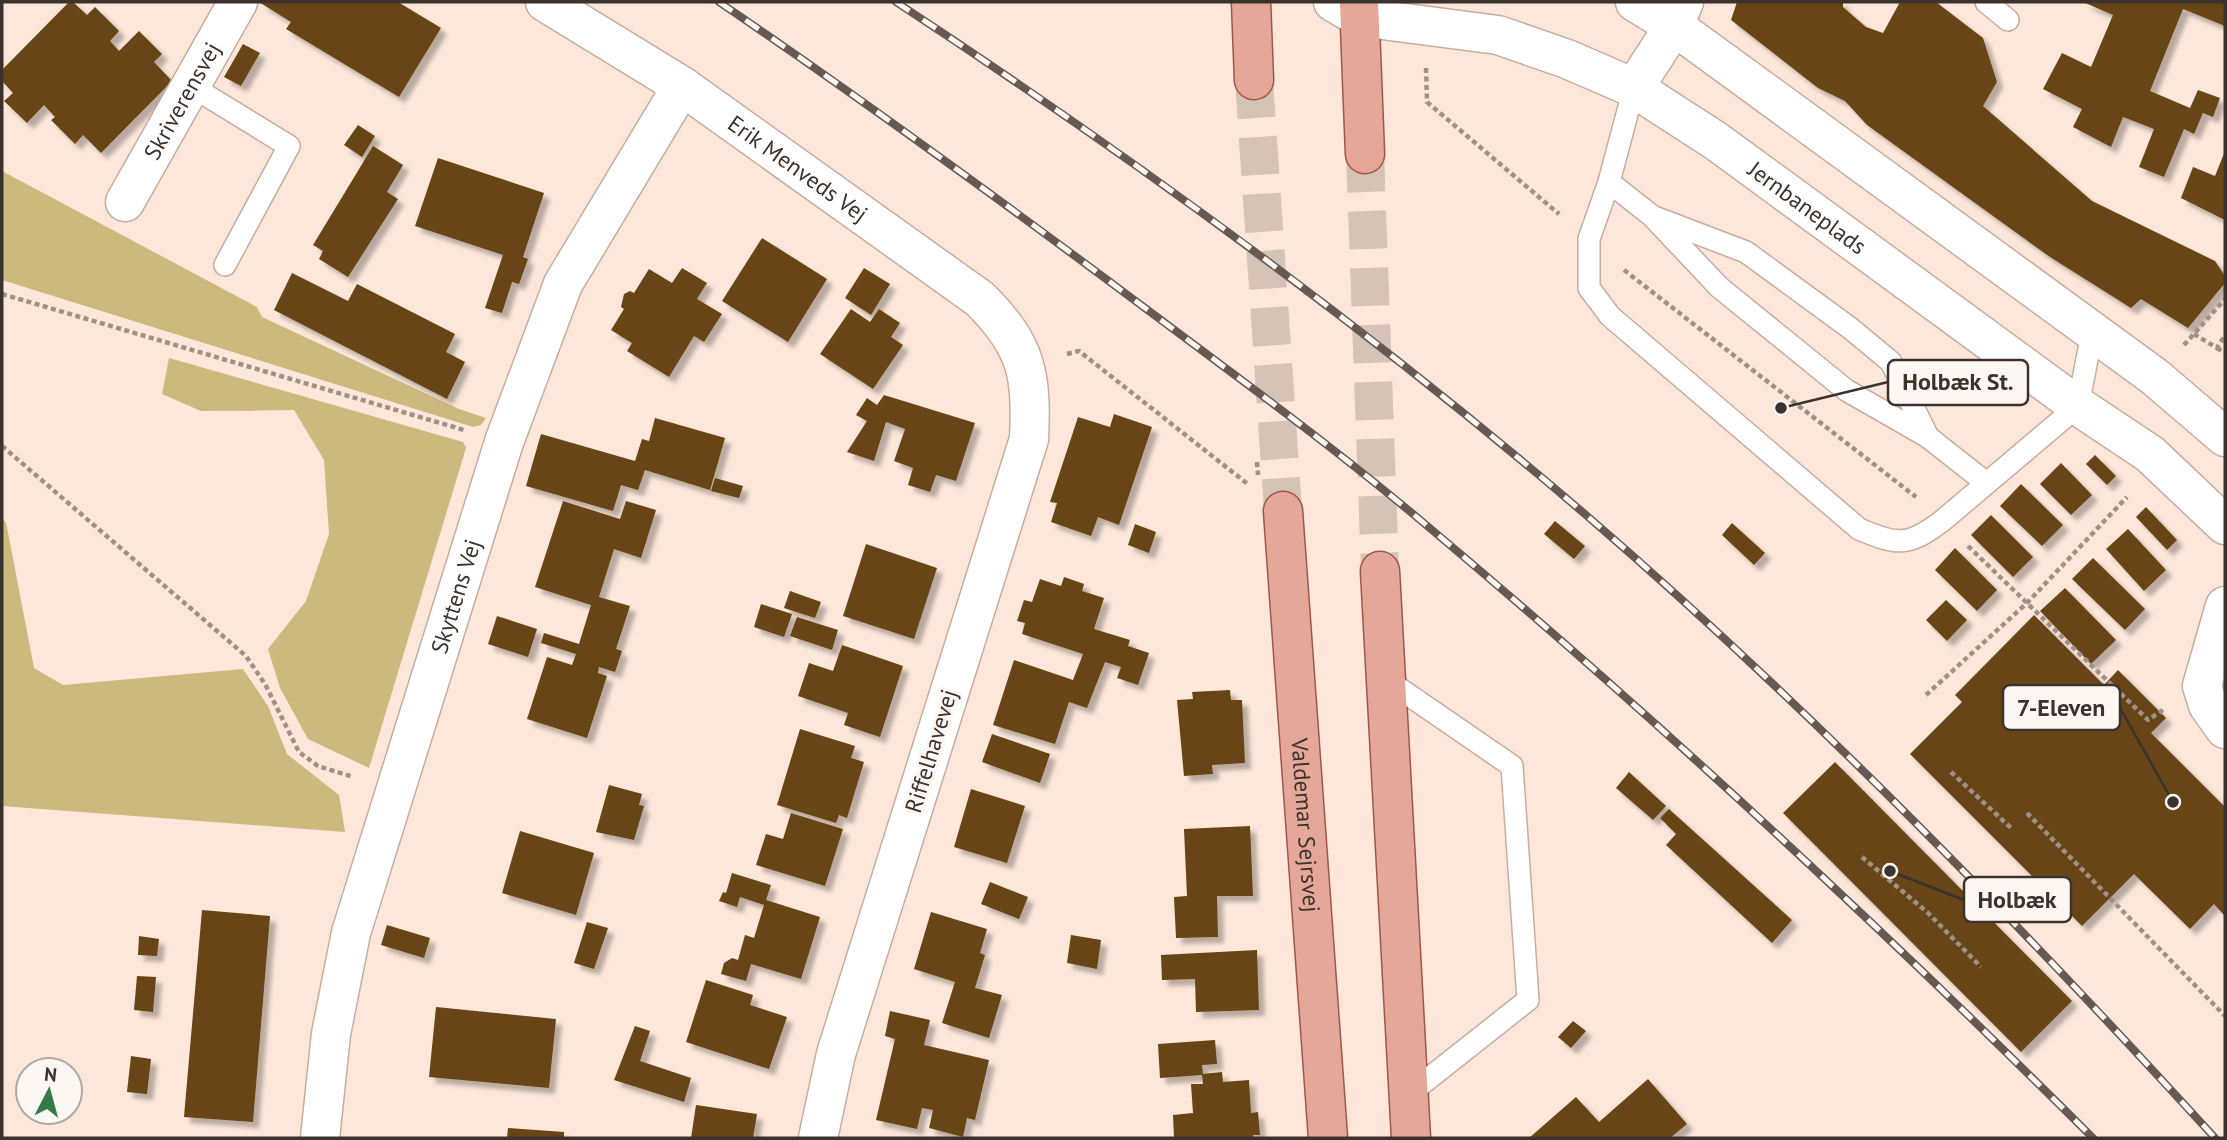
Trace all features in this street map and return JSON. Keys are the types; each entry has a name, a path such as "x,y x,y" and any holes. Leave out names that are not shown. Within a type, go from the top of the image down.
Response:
{"main road":[{"path":"1251,2 1254,80"},
{"path":"1350,7 1365,155"},
{"name":"Valdemar Sejrsvej","path":"1283,511 1328,1138"},
{"path":"1380,570 1411,1138"}],"street":[{"name":"Skriverensvej","path":"125,202 238,2"},
{"name":"Erik Menveds Vej","path":"545,2 682,86 979,299 1010,334 1026,363"},
{"path":"1635,2 1679,14 2092,332 2155,377 2225,437"},
{"name":"Jernbaneplads","path":"1350,7 1498,35 1567,59 1634,88 1716,141 2078,406 2150,454 2225,525"},
{"path":"1634,88 1679,14"},
{"name":"Skyttens Vej","path":"320,1138 329,1047 351,933 504,442 563,284 682,86"},
{"name":"Riffelhavevej","path":"818,1138 836,1054 1029,439 1031,401 1026,363"},
{"path":"2225,606 2212,668 2208,705 2225,729"}],"lane":[{"path":"1986,2 2008,20"},
{"path":"191,86 289,146 225,265"},
{"path":"1634,88 1609,182 1589,239 1589,288 1610,316 1859,529 1891,542 1921,537 1942,521 2078,406 2092,332"},
{"path":"1609,182 1652,216 1719,287 1846,390 1928,437 1985,482"},
{"path":"1652,216 1746,252 1850,328 1891,362 1928,437"},
{"path":"1384,678 1512,766 1528,1000 1409,1094"}],"path":[{"path":"1424,23 1427,102 1612,261 1918,499 2148,720 2212,668"},
{"path":"2,294 504,442"},
{"path":"2155,377 2225,299"},
{"path":"2194,334 2225,353"},
{"path":"2217,348 2225,335"},
{"path":"1093,362 1283,511"},
{"path":"2,446 246,656 265,684 299,752 318,766 396,789"},
{"path":"1926,695 2027,603 2127,497"},
{"path":"1951,772 2011,828"},
{"path":"2027,813 2225,1016"},
{"path":"1862,857 1927,912 1981,967"}],"shaded area":[{"path":"2,171 257,307 262,317 459,409 486,418 481,425 473,427 2,280"},
{"path":"169,358 463,442 466,448 369,768 308,739 280,688 268,649 306,601 329,534 324,460 294,410 201,411 162,394"},
{"path":"2,519 6,522 34,668 63,685 243,669 268,706 287,754 339,795 345,832 2,806"}],"building":[{"path":"69,2 73,2 87,15 95,7 119,31 110,41 119,51 139,31 162,54 154,62 172,81 101,153 83,135 75,144 51,120 55,117 44,105 27,123 4,101 13,93 2,81 2,70"},
{"path":"259,2 398,2 441,28 399,97 286,29 291,22"},
{"path":"1737,2 1843,2 1843,7 1866,27 1883,33 1900,2 1936,2 1983,38 1997,82 1983,106 2092,201 2215,261 2225,276 2225,283 2188,328 2141,299 2131,308 2050,257 1867,125 1845,101 1818,88 1731,20"},
{"path":"2083,2 2225,2 2225,26 2183,9 2150,91 2190,108 2198,90 2220,98 2213,117 2203,113 2194,134 2184,129 2164,177 2139,167 2154,129 2123,117 2111,147 2073,127 2082,109 2043,89 2062,53 2091,67 2113,15"},
{"path":"243,44 260,53 241,86 224,77"},
{"path":"358,125 375,136 362,157 344,145"},
{"path":"373,146 403,165 387,192 398,199 348,277 319,259 323,251 313,245"},
{"path":"2225,151 2225,220 2181,198 2193,167 2215,176"},
{"path":"438,158 544,193 523,257 528,259 519,284 512,282 502,313 485,308 503,255 415,226"},
{"path":"762,238 827,279 788,342 722,301"},
{"path":"682,268 707,283 697,299 722,314 704,342 694,336 669,377 627,351 632,343 611,330 624,309 621,307 624,294 630,291 634,293 649,269 672,283"},
{"path":"864,268 890,284 871,315 845,298"},
{"path":"292,273 348,301 357,284 455,334 446,352 465,362 447,399 274,310"},
{"path":"851,309 870,322 879,309 900,323 891,337 903,345 873,389 820,354"},
{"path":"884,395 975,423 956,481 936,475 930,492 908,485 913,468 894,461 905,429 886,422 874,461 847,452 867,421 856,415 867,398 877,405"},
{"path":"1114,414 1152,427 1119,525 1098,517 1091,536 1051,522 1057,503 1050,502 1078,417 1110,427"},
{"path":"655,418 725,438 710,490 645,470 638,490 621,485 613,511 526,486 541,434 635,461 642,439 649,441"},
{"path":"2095,455 2116,476 2107,485 2086,464"},
{"path":"2061,463 2092,495 2071,515 2040,484"},
{"path":"715,478 743,486 739,498 711,491"},
{"path":"2021,484 2063,525 2042,546 2000,506"},
{"path":"563,501 620,519 626,501 656,510 641,558 614,549 599,597 630,606 616,649 622,651 615,672 599,667 598,673 607,676 587,738 527,719 547,657 572,665 576,654 541,643 544,633 579,644 591,605 535,587"},
{"path":"2146,507 2177,540 2167,550 2136,517"},
{"path":"1991,515 2033,557 2013,577 1971,535"},
{"path":"1555,521 1585,546 1574,559 1544,534"},
{"path":"1732,523 1765,553 1754,565 1722,535"},
{"path":"1135,524 1156,532 1149,553 1128,545"},
{"path":"2128,529 2166,570 2144,591 2106,549"},
{"path":"866,544 937,568 914,639 843,616"},
{"path":"1955,548 1997,590 1977,611 1935,570"},
{"path":"2093,558 2145,609 2125,630 2072,579"},
{"path":"1064,577 1084,584 1082,591 1104,598 1094,629 1130,640 1128,646 1149,653 1138,685 1117,678 1121,667 1105,662 1087,708 1069,702 1055,744 993,725 1014,660 1073,680 1083,654 1022,634 1025,623 1017,621 1024,600 1032,602 1040,579 1061,586"},
{"path":"2065,588 2116,640 2091,664 2040,611"},
{"path":"790,591 821,602 815,618 784,608"},
{"path":"1946,600 1967,620 1947,641 1926,620"},
{"path":"761,604 792,614 784,637 754,627"},
{"path":"2034,615 2104,685 2118,670 2166,718 2151,733 2225,807 2225,916 2214,904 2190,929 2134,874 2082,926 1910,754 1962,702 1955,695"},
{"path":"497,616 537,629 528,657 488,644"},
{"path":"797,617 838,630 832,650 790,636"},
{"path":"842,645 903,666 880,737 844,725 848,713 798,696 809,663 833,671"},
{"path":"1230,690 1231,700 1242,700 1245,763 1212,765 1213,774 1184,776 1177,700 1193,699 1192,692"},
{"path":"800,729 855,746 851,758 864,762 847,818 839,815 836,823 777,805"},
{"path":"992,734 1050,754 1040,783 982,762"},
{"path":"1835,762 2072,1001 2021,1052 1783,813"},
{"path":"1629,772 1666,806 1653,820 1616,788"},
{"path":"609,785 642,794 639,805 644,806 634,840 596,832"},
{"path":"971,789 1025,806 1007,863 954,847"},
{"path":"1669,809 1792,920 1772,943 1666,845 1676,834 1660,818"},
{"path":"791,813 843,829 825,886 756,865 766,834 783,839"},
{"path":"1250,826 1253,896 1217,896 1218,937 1176,938 1174,897 1187,896 1184,829"},
{"path":"520,831 594,853 576,915 502,893"},
{"path":"732,873 771,885 766,900 820,917 801,979 751,964 746,981 721,974 724,963 732,958 738,960 745,935 754,938 764,905 740,897 737,907 719,901 723,892 726,893"},
{"path":"990,882 1028,897 1019,919 981,904"},
{"path":"202,910 270,916 253,1122 184,1117"},
{"path":"931,912 987,929 980,953 985,955 975,988 1002,995 989,1038 942,1023 955,982 914,969"},
{"path":"587,922 608,928 594,969 574,963"},
{"path":"387,925 430,938 424,958 381,945"},
{"path":"1071,935 1101,940 1097,969 1067,963"},
{"path":"139,936 159,939 157,956 138,955"},
{"path":"1257,950 1259,1010 1196,1012 1195,979 1162,980 1161,955"},
{"path":"137,976 156,977 153,1012 134,1010"},
{"path":"706,980 753,995 750,1005 787,1017 769,1069 686,1042"},
{"path":"436,1007 556,1019 549,1088 429,1077"},
{"path":"890,1011 930,1020 924,1045 989,1060 975,1120 967,1118 963,1137 929,1128 933,1110 922,1108 917,1129 876,1120 895,1039 885,1036"},
{"path":"1573,1021 1586,1031 1571,1048 1558,1037"},
{"path":"635,1026 650,1031 640,1061 691,1078 684,1102 614,1080"},
{"path":"1215,1040 1217,1064 1202,1065 1203,1074 1222,1072 1223,1082 1249,1080 1251,1113 1258,1112 1260,1135 1253,1135 1253,1138 1174,1138 1173,1115 1193,1113 1191,1084 1203,1084 1202,1075 1160,1078 1158,1044"},
{"path":"131,1056 151,1059 147,1094 127,1092"},
{"path":"1648,1079 1687,1124 1670,1138 1529,1138 1576,1097 1599,1122"},
{"path":"696,1105 757,1114 753,1138 691,1138"},
{"path":"508,1128 564,1132 564,1138 507,1138"}],"tunnel":[{"path":"1254,80 1283,511"},
{"path":"1365,154 1380,571"}],"railway":[{"path":"719,2 882,115 1042,232 1286,413 1419,519 1593,668 1763,821 2093,1138"},
{"path":"896,2 1074,122 1249,247 1420,378 1586,515 1751,663 1910,817 1988,896 2215,1138"}],"place":[{"name":"Holbæk St.","path":"1781,408"},
{"name":"7-Eleven","path":"2173,802"},
{"name":"Holbæk","path":"1890,871"}]}
